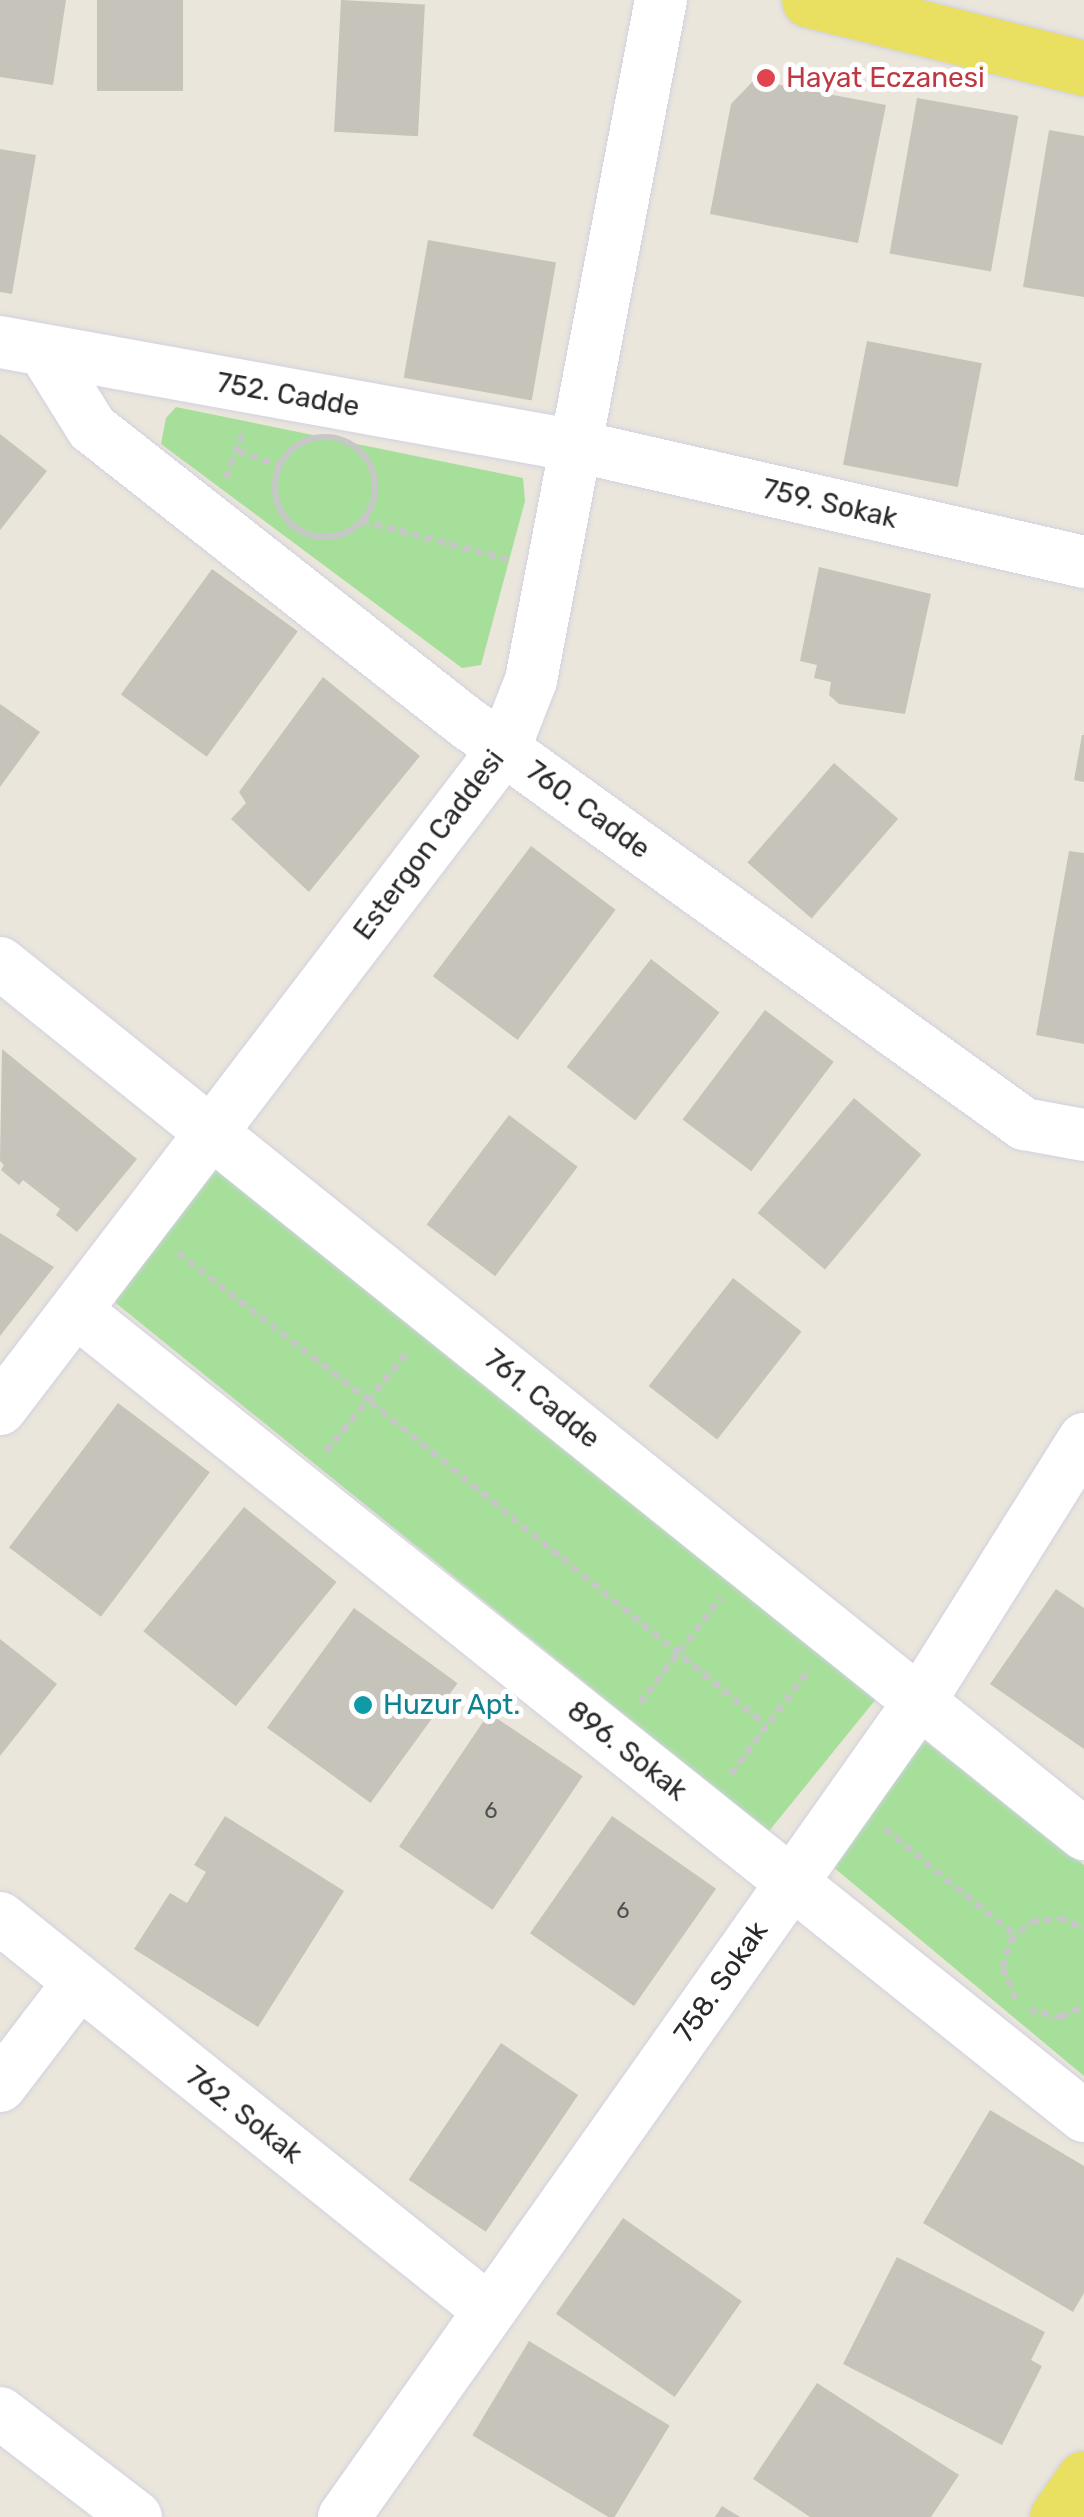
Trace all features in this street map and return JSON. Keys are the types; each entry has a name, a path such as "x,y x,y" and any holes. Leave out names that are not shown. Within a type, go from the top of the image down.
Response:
{"main road":[{"path":"809,0 1084,68"},
{"path":"1057,2517 1084,2478"}],"street":[{"name":"Estergon Caddesi","path":"0,1409 504,749 531,680 660,0"},
{"name":"752. Cadde","path":"22,346 576,446"},
{"name":"760. Cadde","path":"22,346 92,428 504,749 1024,1124 1084,1135"},
{"name":"759. Sokak","path":"576,446 1084,562"},
{"name":"761. Cadde","path":"0,963 1084,1834"},
{"name":"896. Sokak","path":"76,1311 1084,2116"},
{"name":"758. Sokak","path":"344,2517 918,1704 1084,1438"},
{"name":"762. Sokak","path":"0,1918 489,2310"},
{"path":"0,2086 78,1984"},
{"path":"0,2413 136,2517"}],"path":[{"path":"320,436 353,444 365,456 375,489 362,521 335,536 304,533 291,524 276,498 278,466 303,441 320,436"},
{"path":"238,451 278,466"},
{"path":"362,521 552,571"},
{"path":"175,1251 371,1402 766,1724"},
{"path":"298,1488 440,1316"},
{"path":"610,1737 683,1653 746,1565"},
{"path":"704,1812 833,1636"},
{"path":"850,1801 1016,1936"},
{"path":"1084,1928 1060,1918 1032,1922 1010,1940 1003,1968 1011,1995 1033,2013 1061,2017 1084,2006"}],"green space":[{"path":"176,407 523,478 525,501 481,665 462,668 161,444 166,418"},
{"path":"211,1160 876,1699 769,1832 103,1293"},
{"path":"920,1737 1084,1865 1084,2076 832,1866"}],"building":[{"path":"0,0 66,0 53,85 0,77"},
{"path":"97,0 183,0 183,91 97,91"},
{"path":"341,0 425,4 418,136 334,132"},
{"path":"754,80 886,105 858,243 710,214 731,104"},
{"path":"917,98 1018,116 991,271 890,254"},
{"path":"1049,130 1084,136 1084,297 1023,287"},
{"path":"0,149 36,155 12,294 0,292"},
{"path":"428,240 556,263 532,400 404,378"},
{"path":"867,341 982,363 958,487 843,465"},
{"path":"0,434 47,471 0,530"},
{"path":"819,567 931,594 905,714 839,704 829,695 831,682 814,678 817,665 800,661"},
{"path":"212,569 298,631 207,757 121,694"},
{"path":"323,677 420,756 309,892 231,819 246,803 239,792"},
{"path":"0,704 40,732 0,787"},
{"path":"1084,735 1084,782 1074,780"},
{"path":"834,763 898,819 812,918 747,863"},
{"path":"531,846 616,910 518,1040 433,976"},
{"path":"1069,851 1084,853 1084,1044 1036,1035"},
{"path":"651,959 720,1013 635,1121 567,1067"},
{"path":"765,1010 834,1062 751,1171 683,1119"},
{"path":"2,1049 137,1159 77,1232 56,1215 60,1209 23,1180 19,1185 1,1170"},
{"path":"854,1098 921,1155 825,1269 758,1213"},
{"path":"509,1115 578,1167 495,1276 427,1224"},
{"path":"0,1233 54,1267 0,1336"},
{"path":"733,1278 802,1332 717,1440 649,1386"},
{"path":"118,1403 210,1472 101,1617 9,1548"},
{"path":"244,1507 336,1582 236,1706 143,1631"},
{"path":"1056,1589 1084,1608 1084,1749 990,1684"},
{"name":"Huzur Apt.","path":"354,1608 458,1683 371,1803 267,1728"},
{"path":"0,1639 57,1684 0,1756"},
{"path":"489,1713 583,1776 493,1910 399,1846"},
{"path":"225,1816 344,1891 258,2027 134,1949 170,1893 187,1903 206,1872 194,1865"},
{"path":"612,1816 716,1889 634,2006 530,1933"},
{"path":"501,2043 578,2095 486,2232 409,2180"},
{"path":"990,2110 1084,2166 1084,2293 1073,2312 923,2223"},
{"path":"623,2218 742,2301 675,2397 556,2314"},
{"path":"897,2257 1045,2332 1031,2360 1042,2366 1002,2445 843,2364"},
{"path":"529,2341 670,2425 615,2517 608,2517 472,2435"},
{"path":"817,2383 959,2475 931,2517 810,2517 753,2479"},
{"path":"722,2506 740,2517 715,2517"}],"place":[{"name":"Hayat Eczanesi","path":"766,78"},
{"name":"Huzur Apt.","path":"363,1705"}]}
